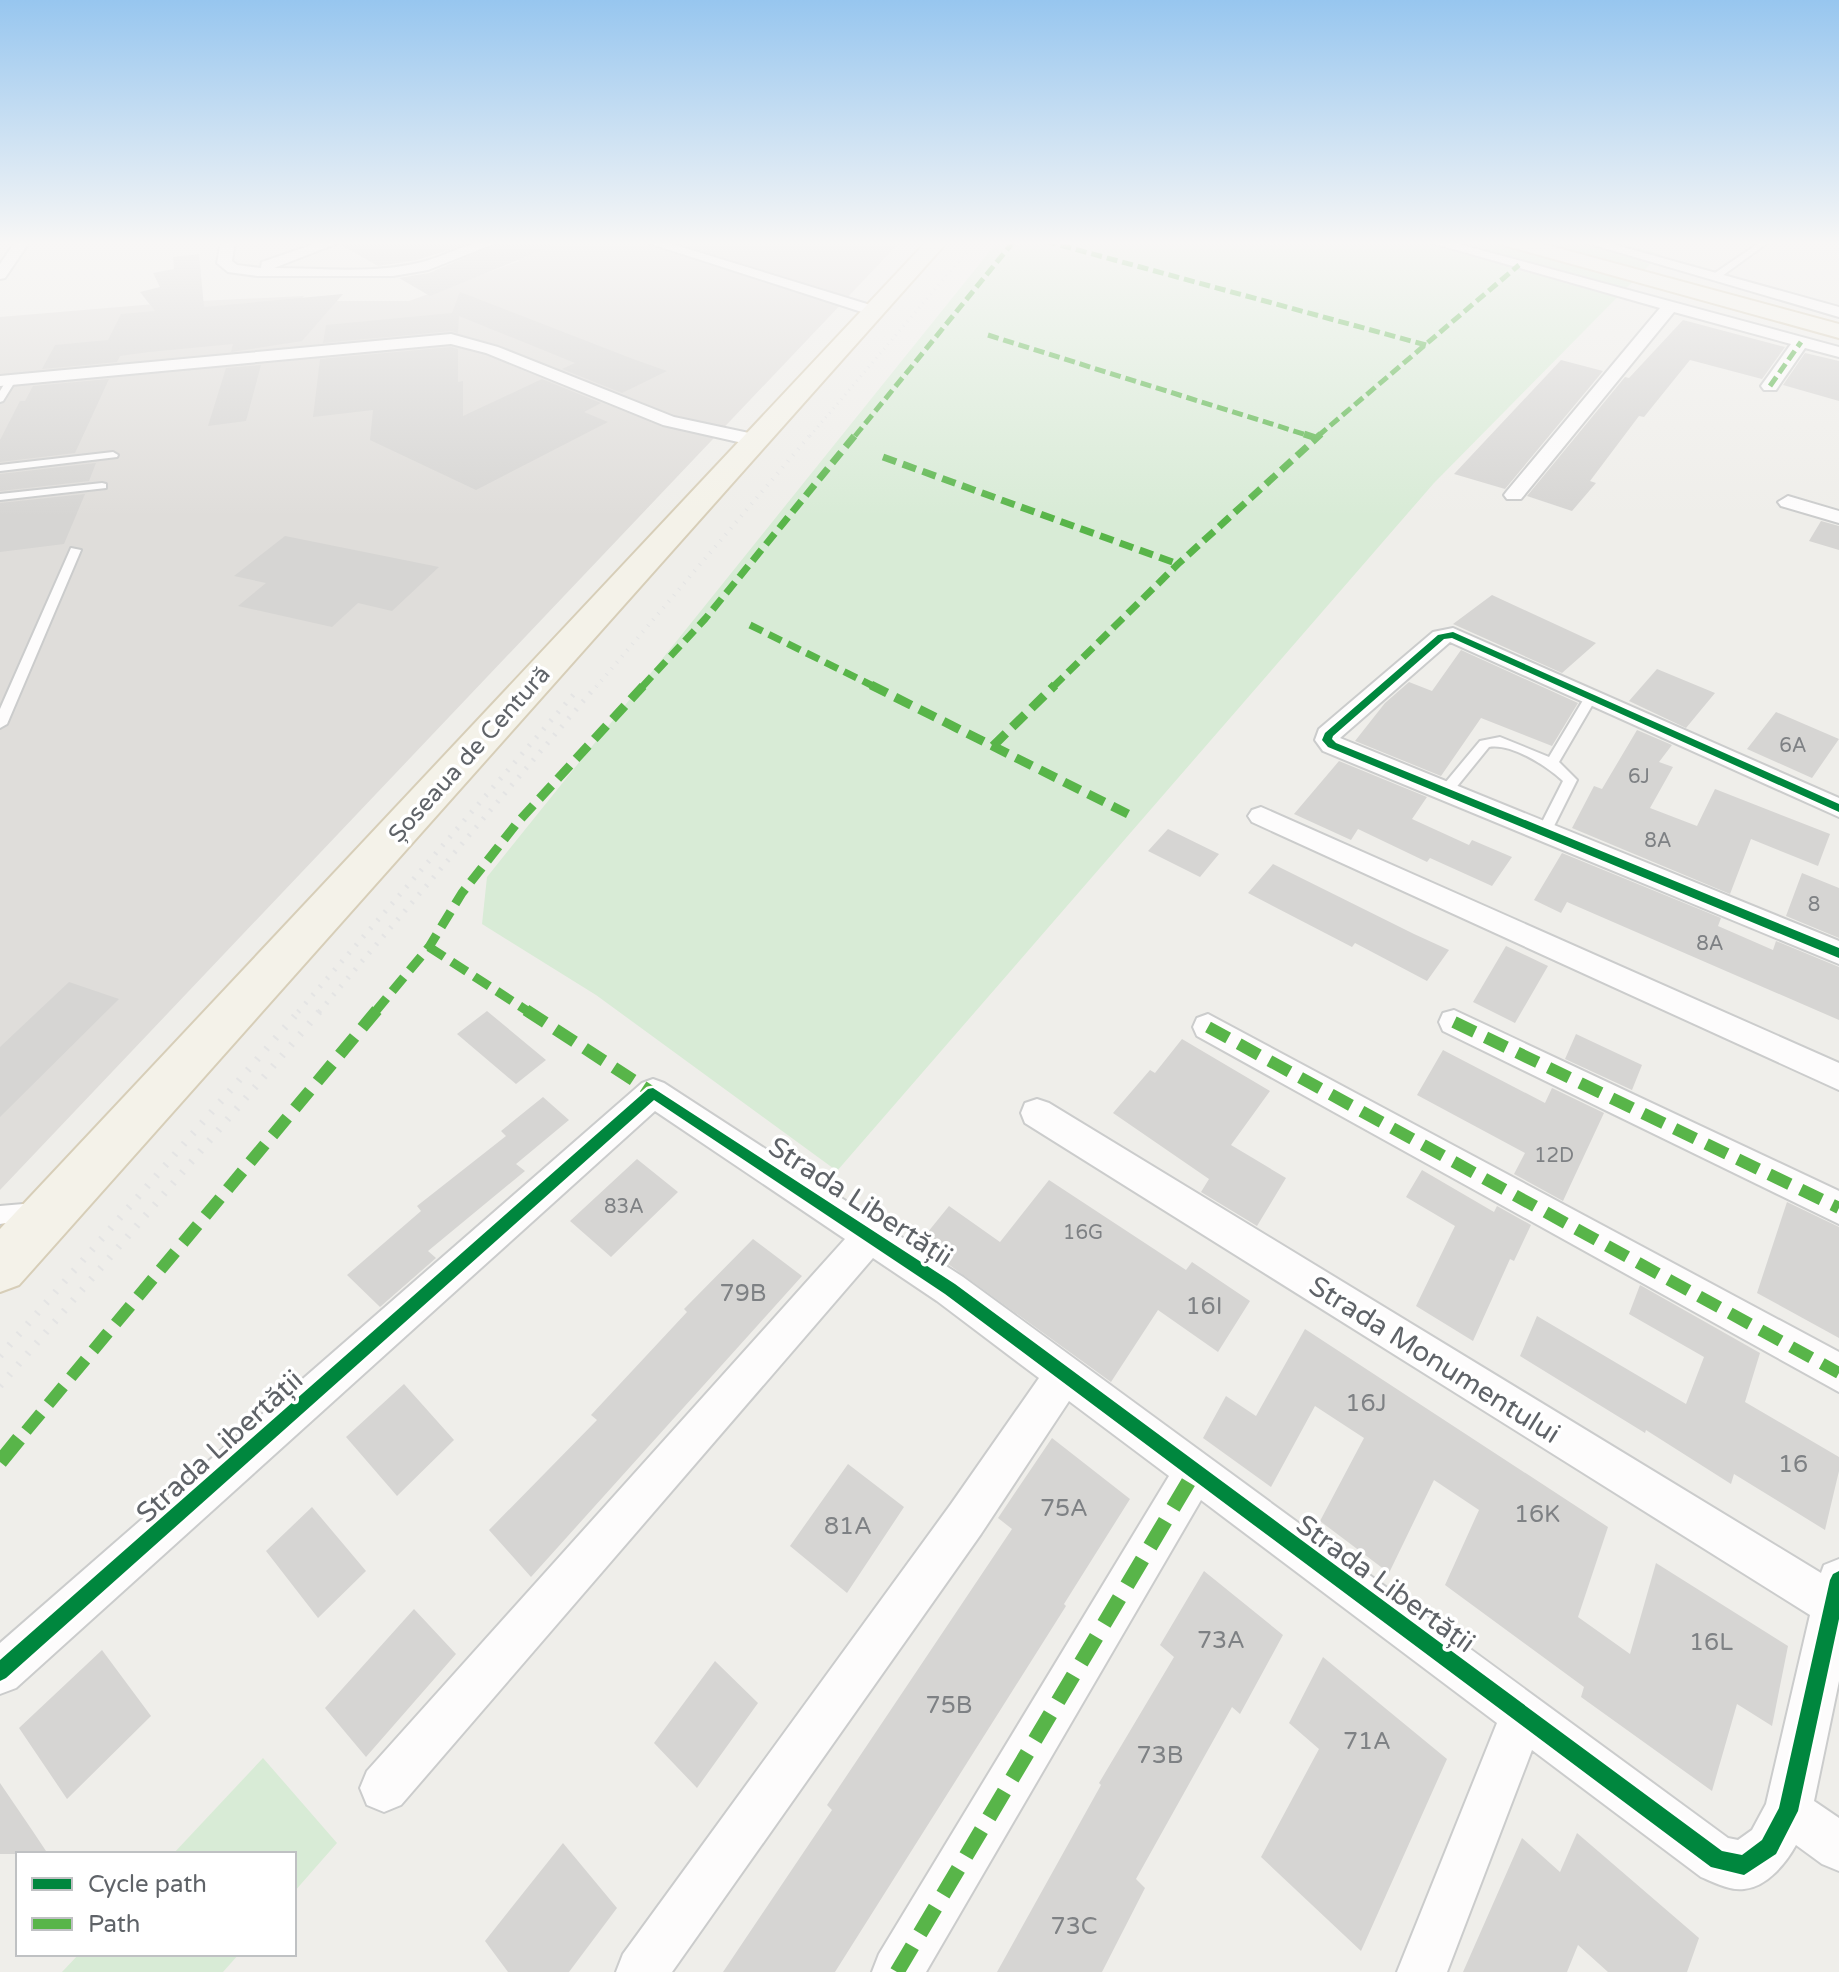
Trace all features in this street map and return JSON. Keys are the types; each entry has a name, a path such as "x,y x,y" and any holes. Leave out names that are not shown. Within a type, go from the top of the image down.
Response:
{"main road":[{"name":"Șoseaua de Centură","path":"0,1267 854,333"}],"street":[{"path":"1514,495 1648,333"},
{"path":"1768,333 1839,352"},
{"path":"5,381 451,339 492,350 669,421 756,440"},
{"path":"1770,386 1801,342"},
{"path":"1788,502 1839,517"},
{"path":"1839,808 1453,635 1441,637 1328,735 1327,740 1445,792 1839,953"},
{"path":"1261,816 1839,1077"},
{"path":"1454,1022 1839,1208"},
{"path":"1208,1027 1839,1373"},
{"name":"Strada Libertății","path":"0,1672 653,1093 950,1289 1718,1860 1744,1865"},
{"name":"Strada Monumentului","path":"1037,1113 1836,1592 1788,1811 1769,1847 1744,1865"},
{"name":"Strada Libertății","path":"384,1788 871,1235"},
{"path":"641,1972 966,1519 1064,1374"},
{"path":"897,1972 1195,1471"},
{"path":"1422,1972 1523,1714"},
{"path":"1788,1811 1839,1847"}],"lane":[{"path":"0,399 5,381"},
{"path":"0,468 113,455"},
{"path":"0,497 102,486"},
{"path":"0,724 75,550"},
{"path":"1552,763 1591,697"},
{"path":"1445,792 1485,744 1500,741 1552,763 1570,780 1544,832"},
{"path":"0,1215 53,1209"}],"shaded area":[{"path":"0,333 814,333 0,1190"}],"green space":[{"path":"924,333 1582,333 1434,483 837,1171 596,995 482,924 487,877"},
{"path":"263,1758 337,1843 296,1890 296,1852 175,1852"},
{"path":"77,1956 237,1956 223,1972 62,1972"}],"building":[{"path":"111,333 309,333 302,341 231,352 233,344 149,352 120,356 117,362 42,369 55,345 108,340"},
{"path":"325,333 429,333 323,343"},
{"path":"501,333 566,333 667,371 622,393 562,369 575,363"},
{"path":"1671,333 1732,333 1785,347 1762,379 1690,360 1644,417 1639,416 1590,481 1596,483 1572,511 1527,496 1625,377 1629,378"},
{"path":"451,347 458,349 458,382 463,381 463,416 542,379 601,403 584,412 608,422 476,490 370,440 373,410 313,417 320,359"},
{"path":"1805,353 1839,361 1839,401 1783,385"},
{"path":"1561,360 1603,371 1505,489 1454,474"},
{"path":"261,365 246,421 208,426 226,368"},
{"path":"109,379 75,453 0,462 0,440 20,401 25,401 33,386"},
{"path":"96,463 89,481 0,491 0,474"},
{"path":"85,494 64,544 0,552 0,503"},
{"path":"1821,521 1839,526 1839,550 1809,541"},
{"path":"285,536 439,567 392,611 358,603 332,627 238,606 266,583 234,576"},
{"path":"1492,595 1596,643 1562,673 1453,624"},
{"path":"1461,650 1578,703 1552,746 1481,718 1441,776 1355,741 1385,703 1409,682 1432,691"},
{"path":"1657,669 1715,693 1686,728 1629,701"},
{"path":"1776,712 1839,739 1812,778 1747,749"},
{"path":"1637,730 1672,745 1659,762 1673,767 1650,808 1697,826 1715,789 1830,834 1818,866 1751,839 1730,894 1572,828 1594,786 1602,789"},
{"path":"1339,761 1427,797 1412,819 1469,845 1472,840 1512,857 1492,886 1430,858 1427,862 1358,829 1351,840 1294,814"},
{"path":"1168,829 1219,854 1200,877 1148,851"},
{"path":"1562,853 1721,918 1718,926 1773,950 1776,941 1839,967 1839,1020 1567,902 1561,913 1534,900"},
{"path":"1273,864 1449,950 1427,981 1355,943 1352,947 1248,893"},
{"path":"1802,873 1839,888 1839,938 1786,916"},
{"path":"1506,946 1548,966 1515,1023 1473,1002"},
{"path":"69,982 119,999 0,1117 0,1047"},
{"path":"487,1011 546,1060 516,1084 457,1034"},
{"path":"1576,1034 1642,1065 1632,1090 1565,1059"},
{"path":"1182,1039 1270,1091 1231,1145 1286,1178 1257,1226 1201,1192 1209,1179 1113,1113 1150,1070 1155,1073"},
{"path":"1443,1050 1545,1103 1552,1088 1604,1113 1563,1201 1514,1174 1525,1153 1417,1095"},
{"path":"543,1097 569,1120 516,1164 525,1171 428,1251 436,1258 380,1307 347,1275 421,1211 417,1206 506,1136 501,1131"},
{"path":"637,1159 678,1192 611,1257 570,1221"},
{"path":"1422,1170 1494,1212 1497,1206 1531,1225 1514,1261 1510,1259 1473,1341 1416,1306 1455,1226 1406,1197"},
{"path":"1049,1180 1186,1270 1192,1262 1250,1301 1218,1352 1158,1310 1111,1382 919,1243 949,1206 1000,1242"},
{"path":"1787,1202 1839,1227 1839,1338 1757,1293"},
{"path":"753,1239 802,1276 531,1577 489,1530 597,1420 591,1415 687,1312 684,1309"},
{"path":"1640,1285 1760,1353 1745,1402 1839,1457 1839,1471 1825,1530 1734,1474 1731,1484 1520,1356 1537,1316 1686,1404 1704,1357 1629,1314"},
{"path":"1305,1329 1608,1527 1578,1617 1630,1654 1656,1563 1788,1646 1772,1726 1737,1704 1712,1791 1581,1697 1584,1687 1445,1585 1479,1510 1434,1480 1389,1573 1320,1521 1364,1438 1315,1406 1271,1487 1203,1438 1226,1396 1256,1416"},
{"path":"404,1384 454,1440 397,1496 346,1437"},
{"path":"1052,1438 1130,1499 1064,1604 1066,1606 835,1972 723,1972 832,1810 827,1805 1012,1529 998,1518"},
{"path":"848,1464 904,1507 847,1593 790,1546"},
{"path":"312,1507 366,1571 318,1618 266,1551"},
{"path":"1204,1571 1283,1635 1240,1714 1232,1707 1136,1879 1145,1888 1102,1972 997,1972 1101,1785 1099,1783 1174,1657 1160,1645"},
{"path":"414,1609 456,1654 366,1757 325,1708"},
{"path":"102,1650 151,1716 67,1799 19,1728"},
{"path":"1323,1657 1447,1759 1361,1951 1261,1857 1319,1749 1289,1723"},
{"path":"715,1661 758,1703 697,1788 654,1743"},
{"path":"0,1783 47,1852 0,1854"},
{"path":"1577,1833 1699,1938 1687,1972 1608,1972 1578,1945 1567,1972 1463,1972 1522,1838 1560,1872"},
{"path":"563,1843 617,1908 569,1972 508,1972 485,1941"}],"railway":[{"path":"810,436 898,333"},
{"path":"596,687 811,434"},
{"path":"319,1012 597,685"},
{"path":"298,1012 574,694"},
{"path":"0,1356 300,1010"},
{"path":"0,1386 321,1010"}],"marked path":[{"path":"0,1462 429,947 462,893 517,823 705,619 939,333"},
{"path":"1382,333 1426,345"},
{"path":"993,746 1178,564 1316,438 1439,333"},
{"path":"988,335 1316,438"},
{"path":"1770,386 1801,342"},
{"path":"883,457 1178,564"},
{"path":"750,625 1128,814"},
{"path":"429,947 653,1093"},
{"path":"1454,1022 1839,1208"},
{"path":"1208,1027 1839,1373"},
{"path":"897,1972 1195,1471"}],"cycle path":[{"path":"1839,808 1453,635 1441,637 1328,735 1327,740 1332,745 1839,953"},
{"path":"0,1672 653,1093 950,1289 1718,1860 1744,1865 1769,1847 1788,1811 1839,1580"}]}
